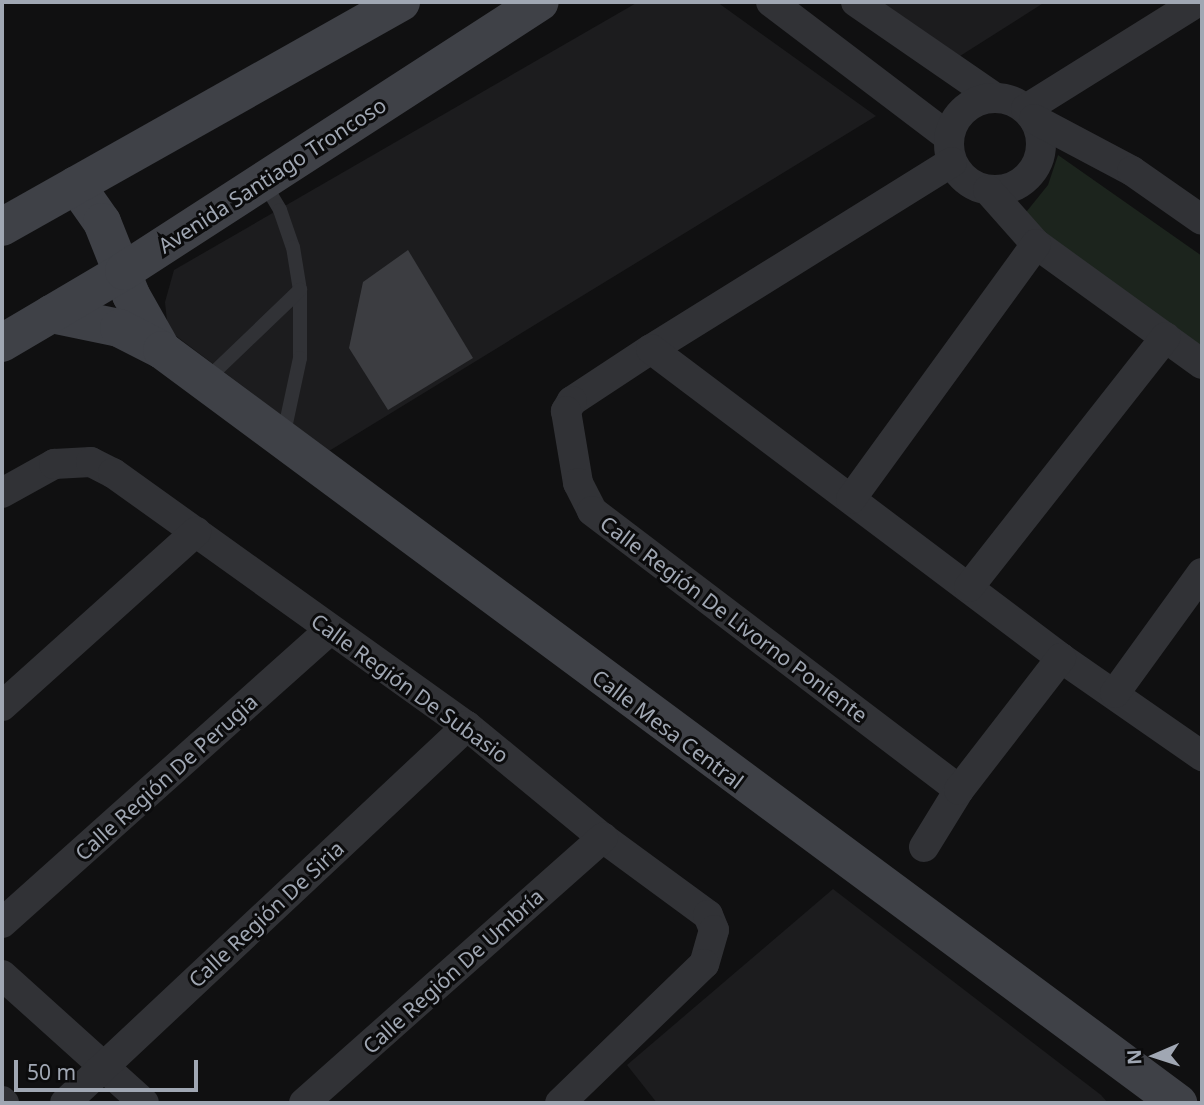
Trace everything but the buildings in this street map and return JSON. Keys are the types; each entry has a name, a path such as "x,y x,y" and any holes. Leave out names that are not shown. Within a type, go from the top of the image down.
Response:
{"main road":[{"path":"2,227 401,2"},
{"name":"Avenida Santiago Troncoso","path":"2,343 124,271 540,2"},
{"path":"76,185 102,222 124,271 131,295 162,350"},
{"path":"51,314 119,328 162,350"},
{"name":"Calle Mesa Central","path":"162,350 282,442 1178,1103"}],"street":[{"path":"771,2 951,150 967,181 988,190 1036,244 1202,365"},
{"path":"856,2 995,97 1132,171 1202,220"},
{"path":"1030,114 1197,2"},
{"path":"951,150 960,113 982,99 995,97"},
{"path":"988,190 1017,185 1038,163 1041,141 1030,114"},
{"name":"Calle Región De Livorno Poniente","path":"951,150 572,401 566,411 583,498 592,511 959,790"},
{"path":"851,499 1036,244"},
{"path":"969,587 1166,338"},
{"path":"651,349 1061,658 1202,756"},
{"name":"Calle Región De Subasio","path":"2,493 54,464 91,462 196,532 467,726 603,838 693,900 714,930 704,964 560,1103"},
{"path":"2,706 196,532"},
{"path":"1115,693 1202,573"},
{"name":"Calle Región De Perugia","path":"2,923 330,630"},
{"path":"924,847 959,790 1061,658"},
{"name":"Calle Región De Siria","path":"65,1103 467,726"},
{"name":"Calle Región De Umbría","path":"304,1103 603,838"},
{"path":"2,975 144,1103"}],"lane":[{"path":"263,182 280,210 293,247 300,290 300,358 282,442"},
{"path":"204,382 300,290"}],"shaded area":[{"path":"638,2 717,2 876,116 329,451 168,330 165,302 174,270"},
{"path":"882,2 1045,2 960,56"},
{"path":"1058,155 1202,256 1202,350 1023,216 1048,185"},
{"path":"833,889 1108,1103 657,1103 627,1065"}]}
